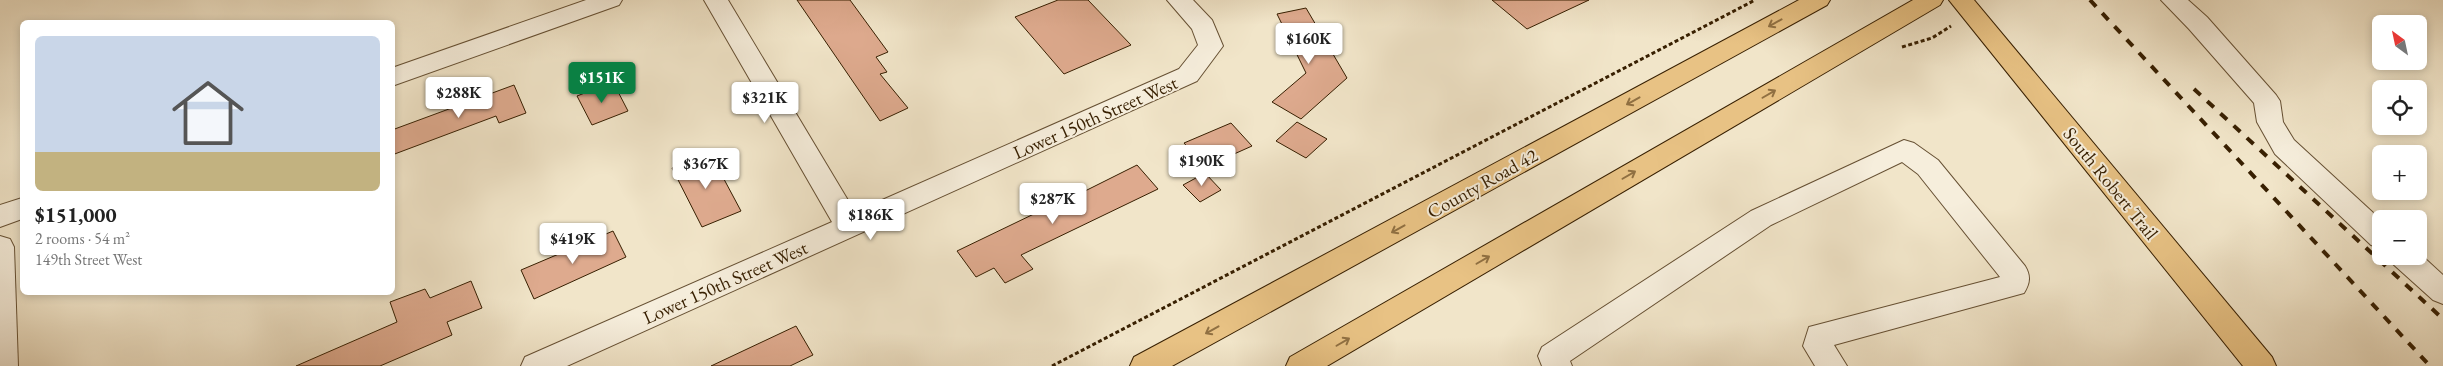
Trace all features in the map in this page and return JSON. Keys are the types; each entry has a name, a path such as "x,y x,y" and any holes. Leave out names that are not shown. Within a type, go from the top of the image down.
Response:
{"main road":[{"name":"County Road 42","path":"1145,366 1818,0"},
{"path":"1300,366 1931,0"},
{"name":"South Robert Trail","path":"1961,0 2261,366"}],"street":[{"path":"395,76 610,0"},
{"path":"716,0 850,227"},
{"name":"Lower 150th Street West","path":"536,366 1188,75 1211,46 1203,26 1179,0"},
{"path":"2173,0 2198,23 2267,101 2270,122 2284,147 2372,229"},
{"path":"1557,366 1553,356 1761,218 1904,150 1928,167 2015,274 2014,285 1820,336 1818,346 1832,366"},
{"path":"0,216 20,209"},
{"path":"0,247 3,366"},
{"path":"2413,265 2443,292"}],"path":[{"path":"1052,366 1755,0"}],"building":[{"path":"797,0 850,0 888,52 876,57 887,72 880,74 908,108 880,121"},
{"path":"1058,0 1088,0 1131,45 1064,74 1015,17"},
{"path":"1492,0 1589,0 1527,29"},
{"path":"1306,8 1347,78 1301,119 1272,102 1306,73 1277,14"},
{"path":"613,82 628,111 592,125 577,96"},
{"path":"514,85 526,113 499,123 496,116 395,154 395,129"},
{"path":"1297,122 1327,139 1306,158 1276,141"},
{"path":"1231,123 1252,146 1205,167 1184,143"},
{"path":"710,153 741,211 702,227 672,168"},
{"path":"1137,165 1158,189 1021,255 1033,269 1005,283 994,268 976,277 957,251 1038,212 1039,214"},
{"path":"1205,173 1221,190 1200,202 1183,185"},
{"path":"613,231 626,257 534,299 521,270"},
{"path":"471,281 482,308 447,322 452,335 380,366 296,366 397,322 390,302 425,289 430,298"},
{"path":"796,326 813,355 790,366 711,366"}],"railway":[{"path":"2090,0 2430,366"},
{"path":"2194,89 2443,319"}]}
